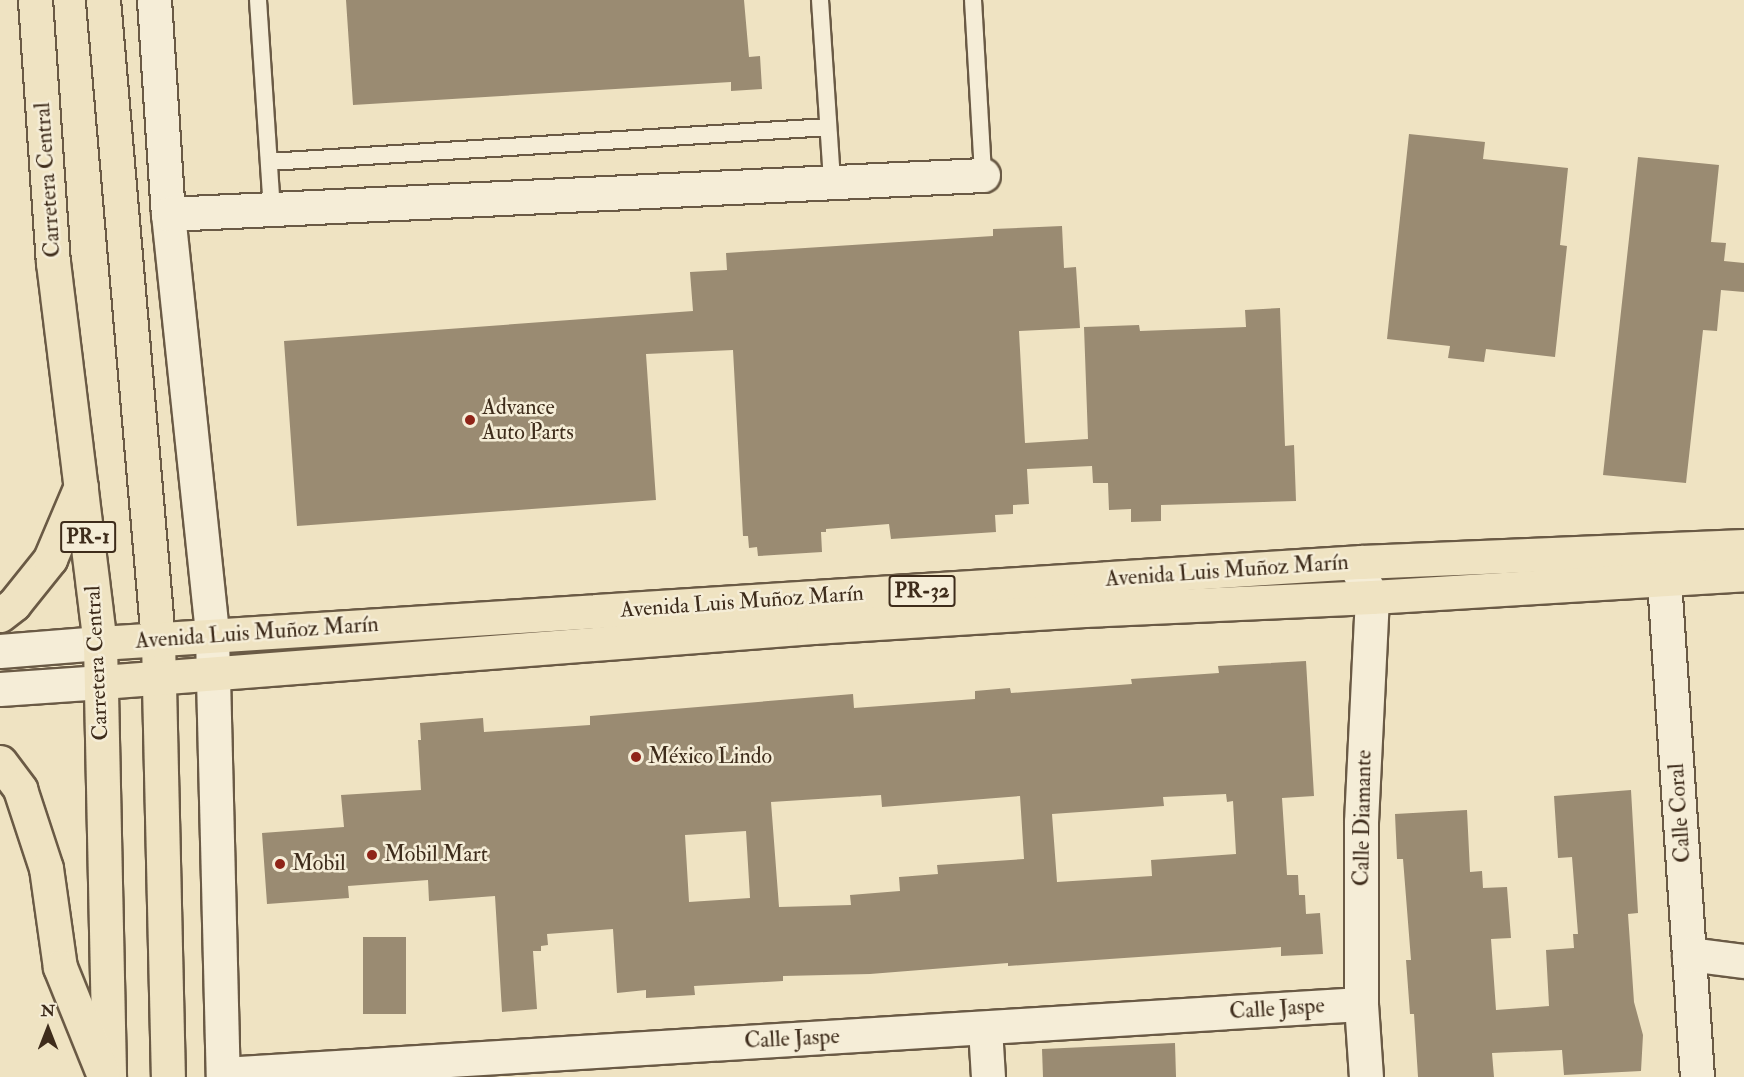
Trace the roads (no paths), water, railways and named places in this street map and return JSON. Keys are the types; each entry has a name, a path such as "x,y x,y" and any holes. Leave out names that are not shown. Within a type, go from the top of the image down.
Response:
{"main road":[{"name":"Carretera Central","path":"35,0 53,262 100,643 106,1077"},
{"name":"PR-1","path":"103,0 158,640 159,678"},
{"path":"0,615 14,604 50,559 82,484"},
{"name":"Avenida Luis Muñoz Marín","path":"102,682 813,627 1072,611 1372,597 1663,563 1744,546"},
{"name":"Avenida Luis Muñoz Marín","path":"100,643 1354,563 1663,563 1744,574"},
{"path":"159,678 168,1077"},
{"path":"0,762 20,789 46,868 60,967 106,1077"}],"street":[{"path":"154,0 168,214 212,636 223,1075"},
{"path":"168,214 983,175"},
{"path":"1354,563 1372,597"},
{"name":"Calle Coral","path":"1663,563 1697,1077"},
{"name":"Calle Diamante","path":"1366,1077 1361,1004 1361,822 1372,597"},
{"path":"0,651 100,643"},
{"path":"0,689 102,682"},
{"path":"1689,954 1744,961"},
{"name":"Calle Jaspe","path":"223,1075 605,1064 985,1028 1361,1004"},
{"path":"985,1028 988,1077"}],"lane":[{"path":"258,0 272,210"},
{"path":"820,0 832,183"},
{"path":"973,0 983,175"},
{"path":"269,162 828,127"}],"place":[{"name":"Advance Auto Parts","path":"470,420"},
{"name":"México Lindo","path":"636,757"},
{"name":"Mobil Mart","path":"372,855"},
{"name":"Mobil","path":"280,864"}]}
